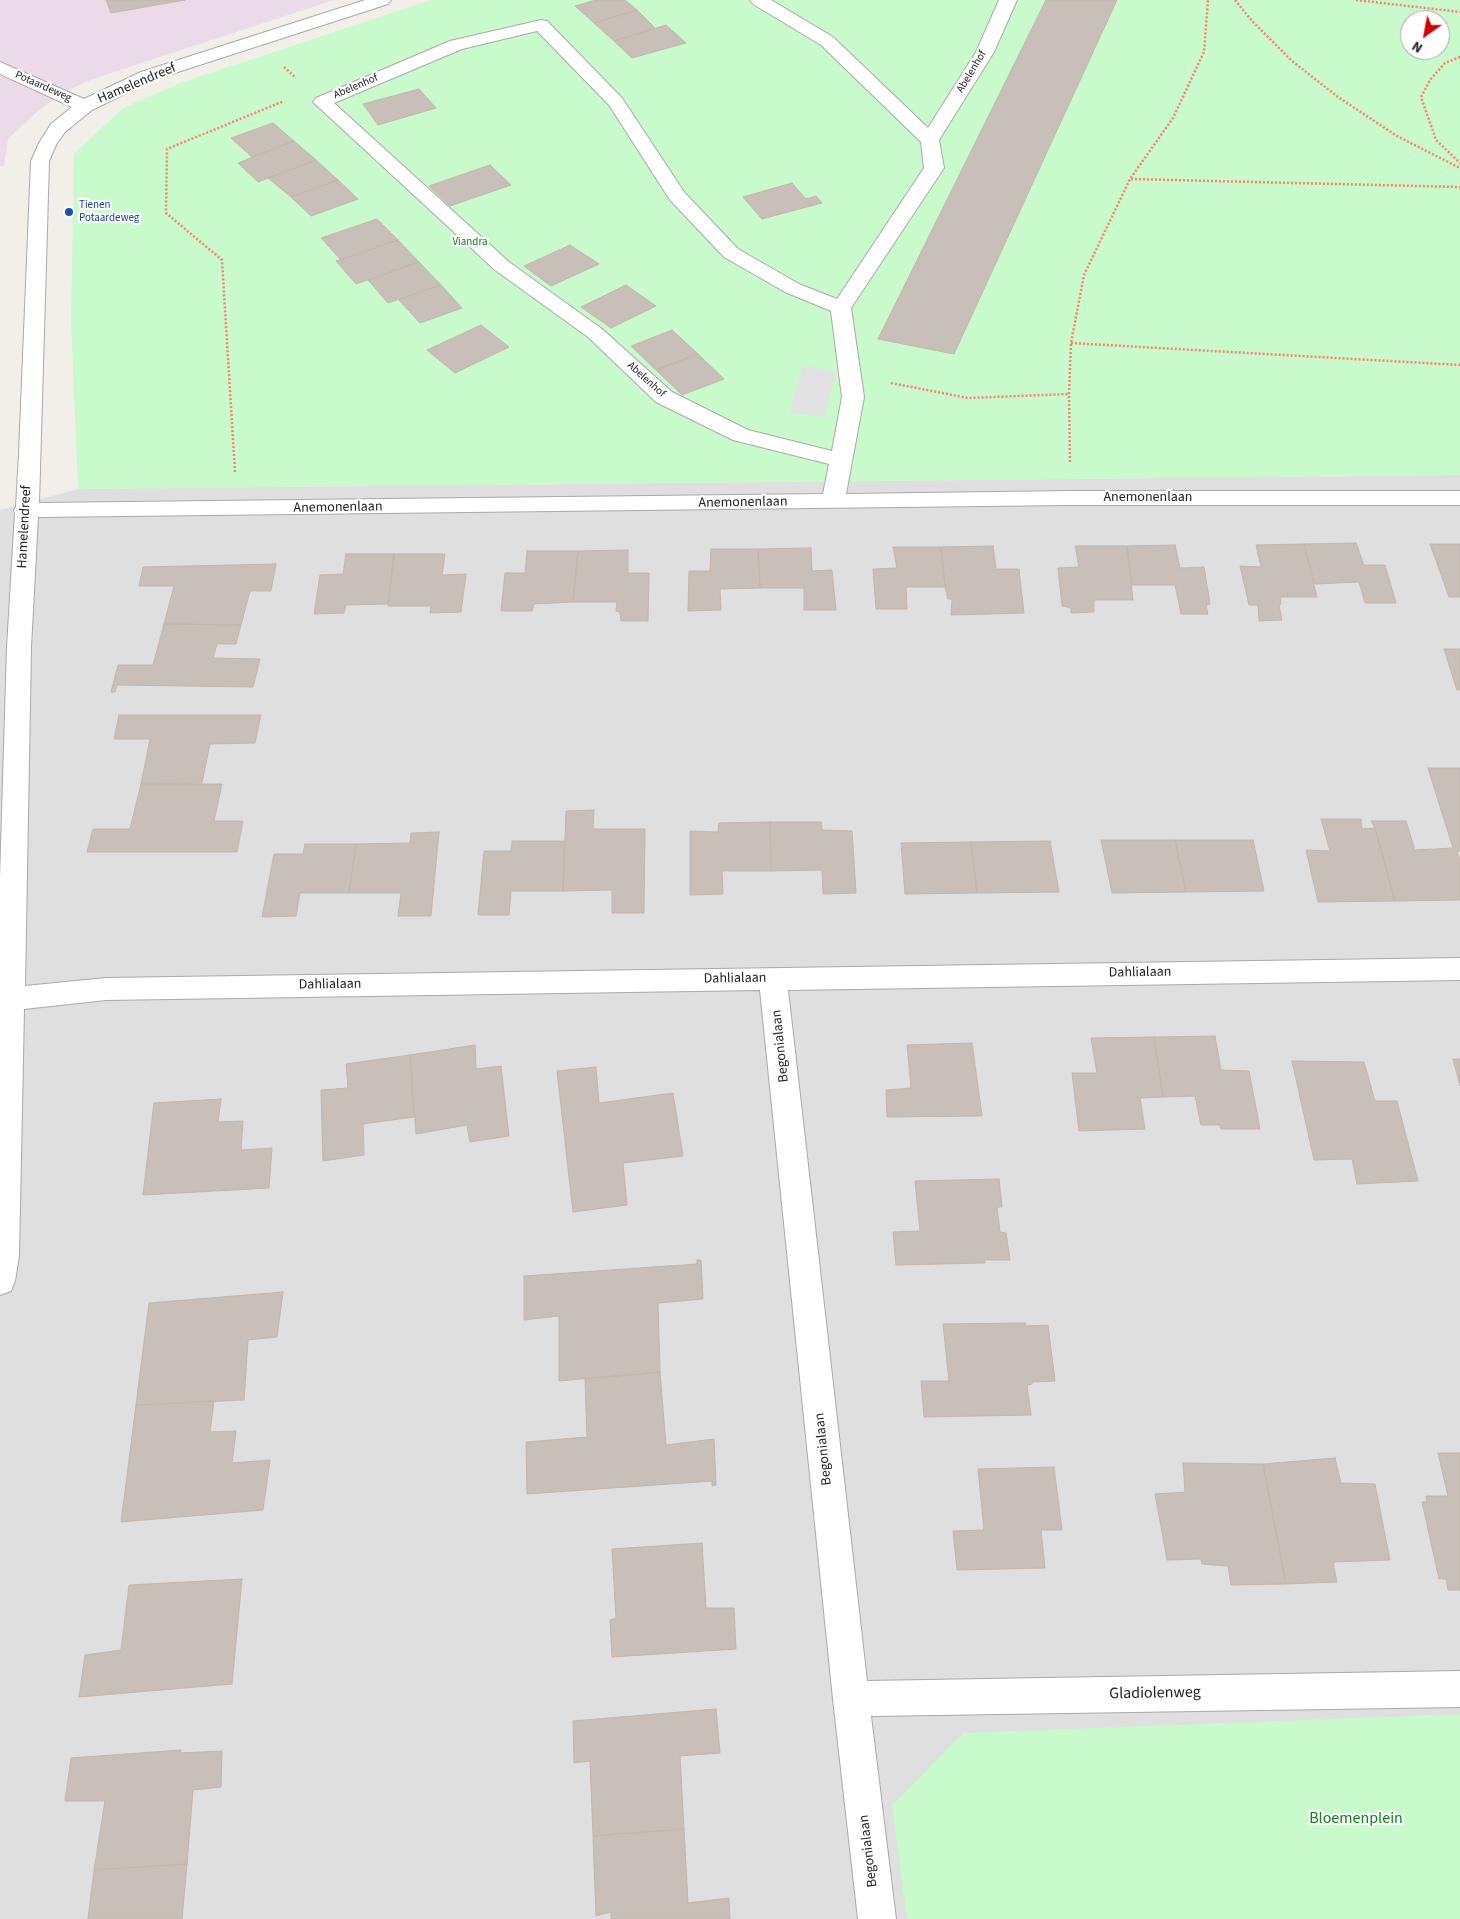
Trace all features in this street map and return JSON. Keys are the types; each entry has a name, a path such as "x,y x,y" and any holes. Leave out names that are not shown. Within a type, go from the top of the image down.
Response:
{"street":[{"name":"Hamelendreef","path":"0,1281 4,1256 11,999 9,683 30,453 40,161 48,143 58,128 86,106 107,94 147,76 382,0"},
{"path":"759,0 827,41 930,140 934,168 841,308 853,397 833,502"},
{"name":"Abelenhof","path":"930,140 985,52 1008,0"},
{"name":"Abelenhof","path":"840,460 741,435 664,397 595,333 502,266 322,102 456,44 541,25 616,102 677,196 731,253 792,288 841,308"},
{"name":"Potaardeweg","path":"0,67 86,106"},
{"name":"Anemonenlaan","path":"25,510 1071,498 1460,498"},
{"name":"Dahlialaan","path":"11,999 106,989 1460,969"},
{"name":"Begonialaan","path":"773,978 851,1699 877,1919"},
{"name":"Gladiolenweg","path":"851,1699 1460,1689"}],"path":[{"path":"1071,498 1069,394 1071,343 1084,275 1130,179 1172,118 1204,52 1208,0"},
{"path":"1235,0 1252,21 1292,61 1338,97 1398,136 1460,168"},
{"path":"1356,0 1460,12"},
{"path":"1460,57 1445,63 1430,80 1421,97 1436,140 1460,163"},
{"path":"281,64 300,82"},
{"path":"237,509 222,260 166,213 167,149 291,98"},
{"path":"1130,179 1460,187"},
{"path":"1071,343 1460,366"},
{"path":"850,374 968,398 1069,394"}],"shaded area":[{"path":"0,0 334,0 93,79 68,90 39,110 8,139 4,166 0,166"},
{"path":"802,366 836,371 825,417 790,413"},
{"path":"1460,475 1460,1919 0,1919 0,510 78,489"}],"green space":[{"name":"Viandra","path":"431,0 1460,0 1460,475 78,489 71,321 74,154 123,108 183,82"},
{"name":"Bloemenplein","path":"1460,1714 1460,1919 907,1919 892,1805 963,1733"}],"building":[{"path":"106,0 185,0 111,13"},
{"path":"596,0 625,0 637,10 594,23 575,6"},
{"path":"1046,0 1117,0 954,354 878,339"},
{"path":"637,10 655,28 614,41 594,23"},
{"path":"666,25 686,43 632,58 614,41"},
{"path":"419,89 436,108 378,125 363,104"},
{"path":"273,123 294,141 252,157 231,138"},
{"path":"294,141 316,160 258,182 238,163"},
{"path":"316,160 338,180 291,197 268,178"},
{"path":"490,165 511,185 450,206 429,186"},
{"path":"338,180 358,199 311,216 291,197"},
{"path":"792,183 806,199 816,196 822,203 762,219 743,197"},
{"path":"377,219 398,240 341,260 321,238"},
{"path":"398,240 419,262 356,284 336,261"},
{"path":"570,245 599,264 551,286 524,266"},
{"path":"419,262 441,285 388,303 368,280"},
{"path":"441,285 462,308 420,323 399,300"},
{"path":"626,285 656,306 611,328 581,307"},
{"path":"481,325 509,347 455,373 427,350"},
{"path":"672,330 698,354 656,370 631,346"},
{"path":"698,354 724,379 682,395 656,370"},
{"path":"1356,543 1364,565 1385,565 1396,603 1365,603 1359,582 1315,584 1304,544"},
{"path":"1304,544 1317,597 1280,597 1281,604 1279,605 1282,620 1259,621 1258,605 1249,605 1240,566 1261,567 1256,545"},
{"path":"1430,544 1460,544 1460,597 1449,597"},
{"path":"1175,545 1180,568 1204,567 1210,604 1206,605 1208,614 1181,614 1175,585 1132,585 1127,546"},
{"path":"993,546 996,569 1019,569 1024,613 951,615 952,599 948,599 945,587 941,547"},
{"path":"1075,546 1127,546 1133,600 1094,600 1094,612 1071,613 1071,608 1062,606 1058,568 1079,567"},
{"path":"893,547 941,547 945,587 906,587 907,609 876,609 873,569 897,568"},
{"path":"811,548 812,571 832,570 836,610 804,610 804,588 760,588 758,549"},
{"path":"711,549 758,549 760,588 720,589 721,610 688,611 689,571 710,571"},
{"path":"628,550 628,573 649,573 648,621 621,621 620,612 616,611 617,602 573,602 578,551"},
{"path":"527,551 578,551 573,602 534,604 532,611 501,611 505,573 525,573"},
{"path":"346,554 394,554 388,604 346,605 344,613 314,614 320,575 343,574"},
{"path":"394,554 445,554 442,575 466,574 461,612 430,613 431,606 388,606"},
{"path":"276,564 271,591 250,591 241,625 164,624 174,586 139,586 143,567"},
{"path":"164,624 241,625 236,644 217,644 213,658 260,659 253,687 117,685 115,692 111,692 118,665 153,665"},
{"path":"1444,649 1460,649 1460,690 1457,690"},
{"path":"119,715 261,715 255,743 210,744 202,783 141,784 150,739 114,739"},
{"path":"1428,768 1460,768 1460,851 1457,851 1460,861 1460,900 1395,901 1375,828 1371,821 1406,821 1415,850 1453,848"},
{"path":"141,784 222,784 214,821 243,821 237,852 87,852 93,829 130,829"},
{"path":"594,810 593,829 645,829 644,913 612,913 612,890 563,891 566,811"},
{"path":"1321,819 1361,819 1362,829 1375,828 1395,901 1318,902 1306,850 1330,851"},
{"path":"770,822 821,822 822,830 852,831 856,893 823,894 822,870 771,871"},
{"path":"770,822 771,871 722,871 723,894 690,895 690,831 718,832 719,823"},
{"path":"439,832 431,916 398,916 401,893 349,893 356,844 410,843 411,833"},
{"path":"1101,840 1175,840 1186,892 1112,893"},
{"path":"1175,840 1253,840 1264,891 1186,892"},
{"path":"512,841 565,841 563,891 511,891 509,915 478,915 484,851 511,851"},
{"path":"1050,841 1059,892 977,893 971,842"},
{"path":"971,842 977,893 905,894 901,843"},
{"path":"305,844 356,844 349,893 300,893 296,916 262,917 274,854 303,854"},
{"path":"1215,1036 1221,1070 1249,1071 1260,1129 1221,1129 1220,1125 1201,1125 1195,1096 1163,1097 1154,1037"},
{"path":"1154,1037 1163,1097 1140,1098 1145,1129 1079,1131 1072,1073 1097,1073 1091,1038"},
{"path":"972,1043 982,1116 887,1117 886,1090 911,1088 907,1045"},
{"path":"475,1045 476,1069 501,1066 509,1136 470,1142 467,1125 416,1134 410,1055"},
{"path":"410,1055 414,1117 363,1124 364,1155 323,1161 321,1090 348,1088 346,1064"},
{"path":"1453,1059 1460,1059 1460,1086"},
{"path":"1292,1061 1364,1062 1375,1101 1397,1101 1418,1181 1357,1184 1352,1159 1314,1160"},
{"path":"596,1067 599,1103 673,1093 683,1156 623,1163 627,1205 573,1212 557,1071"},
{"path":"221,1099 218,1122 243,1121 241,1150 272,1148 269,1188 143,1195 154,1103"},
{"path":"999,1179 1002,1207 997,1207 1000,1232 1006,1233 1010,1260 984,1260 985,1263 896,1265 893,1232 920,1231 915,1181"},
{"path":"697,1260 701,1260 703,1299 658,1303 660,1372 559,1381 559,1316 524,1320 524,1276 697,1264"},
{"path":"283,1292 277,1337 248,1340 244,1400 136,1405 149,1303"},
{"path":"1025,1323 1026,1326 1048,1325 1055,1381 1032,1382 1032,1384 1027,1385 1031,1415 924,1417 921,1381 949,1381 943,1324"},
{"path":"660,1372 666,1445 714,1439 716,1485 712,1486 712,1481 527,1494 526,1442 587,1437 585,1379"},
{"path":"214,1401 210,1432 236,1431 232,1463 270,1460 263,1510 121,1522 136,1405"},
{"path":"1438,1453 1460,1453 1460,1590 1448,1590 1446,1579 1439,1579 1422,1502 1427,1502 1426,1496 1448,1496"},
{"path":"1335,1458 1341,1483 1375,1484 1390,1560 1333,1562 1337,1582 1286,1584 1263,1464"},
{"path":"1183,1463 1263,1464 1286,1584 1231,1585 1228,1566 1202,1564 1201,1559 1167,1560 1155,1494 1185,1492"},
{"path":"1054,1467 1062,1530 1041,1530 1045,1568 957,1570 953,1531 984,1530 978,1469"},
{"path":"702,1543 706,1608 734,1608 736,1649 612,1657 610,1620 616,1618 612,1549"},
{"path":"242,1579 232,1684 79,1697 85,1655 121,1650 129,1585"},
{"path":"716,1709 720,1753 680,1756 684,1829 593,1836 590,1761 574,1763 573,1721"},
{"path":"181,1750 180,1753 222,1751 221,1787 193,1790 187,1864 94,1870 105,1801 65,1801 71,1758"},
{"path":"684,1829 688,1903 729,1898 730,1919 611,1919 611,1912 596,1916 593,1836"},
{"path":"187,1864 182,1919 88,1919 94,1870"}],"place":[{"name":"Tienen Potaardeweg","path":"69,212"}]}
